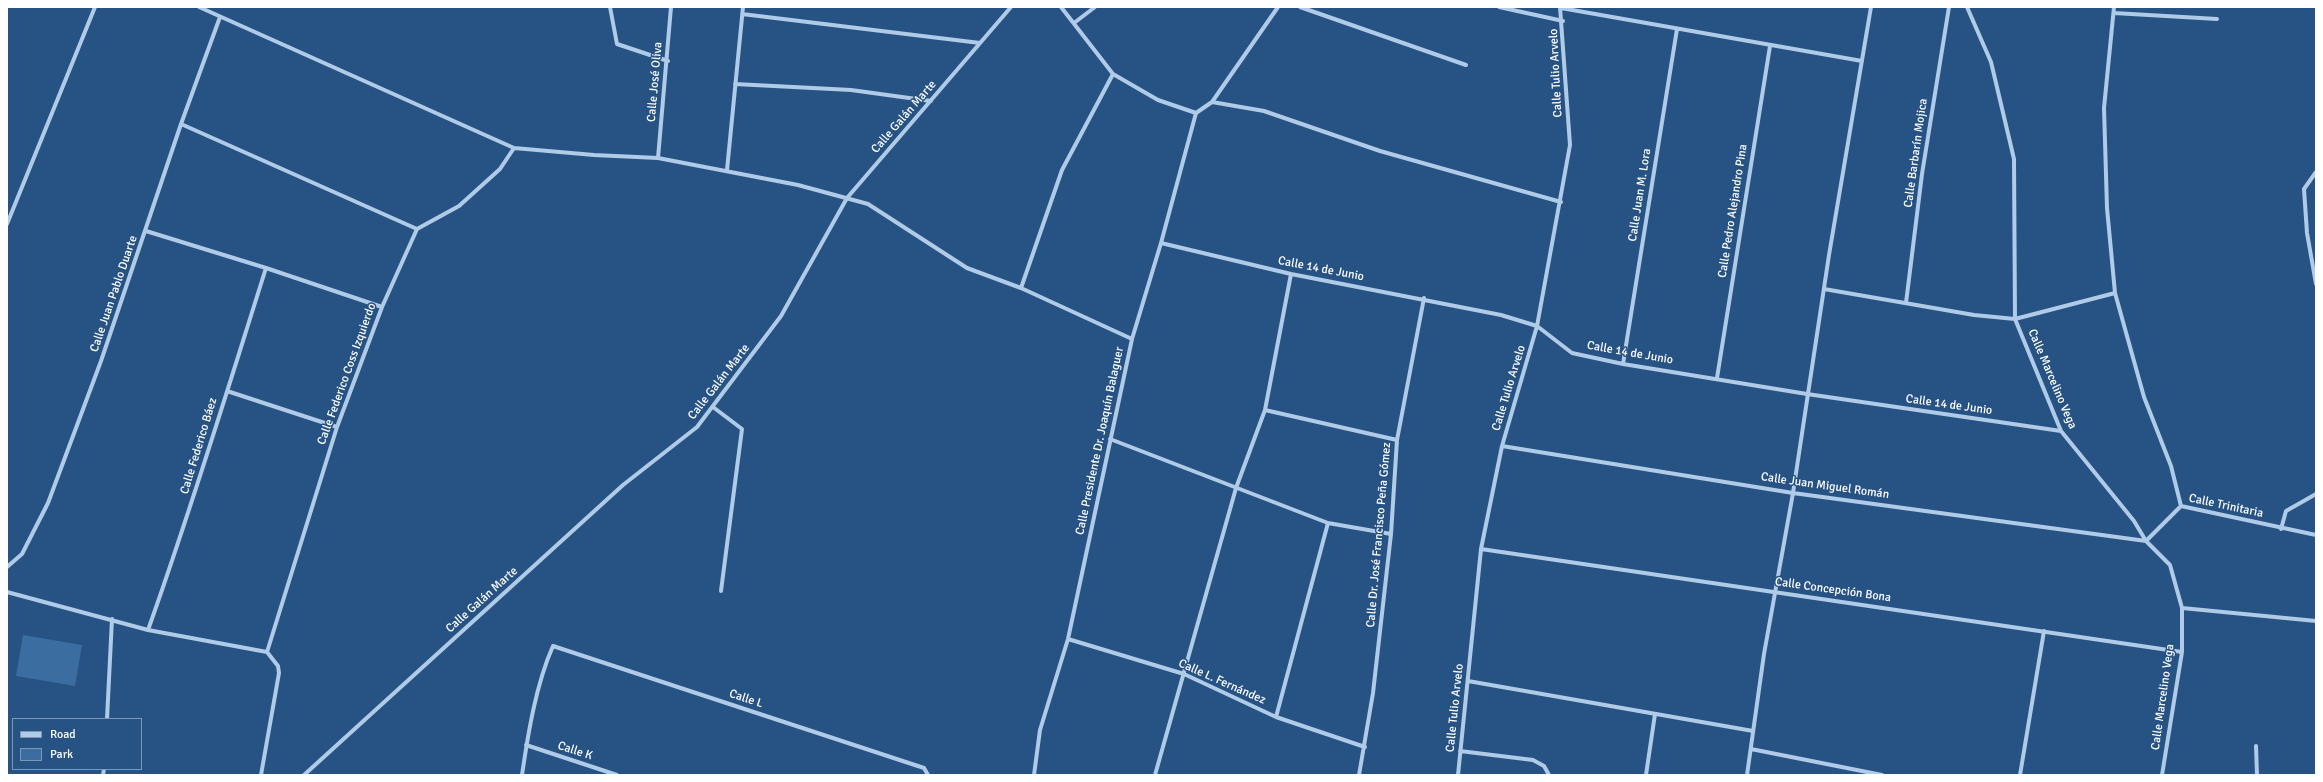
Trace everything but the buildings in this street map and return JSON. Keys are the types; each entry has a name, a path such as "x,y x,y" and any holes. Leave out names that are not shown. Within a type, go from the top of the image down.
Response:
{"street":[{"path":"7,224 95,7"},
{"path":"199,7 514,148 594,156 658,158 727,170 798,185 868,204 966,268 1021,288 1132,339"},
{"path":"610,7 617,44 668,61"},
{"name":"Calle José Oliva","path":"658,158 668,61 671,7"},
{"path":"727,170 743,7"},
{"name":"Calle Galán Marte","path":"304,775 623,485 697,427 781,316 847,198 1011,7"},
{"path":"1061,7 1113,74 1158,100 1196,113 1212,102 1278,7"},
{"path":"1074,23 1096,7"},
{"path":"1300,7 1466,65"},
{"path":"1499,7 1563,21"},
{"path":"1747,775 1775,592 1793,493 1807,394 1871,7"},
{"name":"Calle Barbarín Mojica","path":"1906,303 1922,174 1949,7"},
{"name":"Calle Marcelino Vega","path":"1967,7 1991,62 2014,159 2016,319 2061,431 2134,522 2146,541 2170,566 2182,608 2182,652 2162,775"},
{"path":"2114,7 2104,108 2107,208 2115,293 2144,397 2171,466 2181,506"},
{"path":"1560,8 1862,61"},
{"name":"Calle Tulio Arvelo","path":"1458,775 1481,549 1502,446 1537,326 1561,202 1570,145 1563,21 1560,8"},
{"path":"2114,13 2217,19"},
{"path":"742,14 980,43"},
{"name":"Calle Juan Pablo Duarte","path":"7,567 22,554 48,503 101,361 181,124 220,17"},
{"name":"Calle Juan M. Lora","path":"1623,364 1677,29"},
{"name":"Calle Pedro Alejandro Pina","path":"1717,378 1770,46"},
{"path":"1021,288 1062,170 1113,74"},
{"path":"735,84 850,90 931,101"},
{"path":"1212,102 1264,111 1380,151 1561,202"},
{"name":"Calle Presidente Dr. Joaquín Balaguer","path":"1034,775 1040,730 1068,639 1132,339 1161,243 1196,113"},
{"path":"181,124 417,229 459,206 500,169 514,148"},
{"path":"2316,173 2304,189 2307,233 2316,284"},
{"name":"Calle Federico Coss Izquierdo","path":"267,652 337,427 382,307 417,229"},
{"path":"146,231 266,268 382,307"},
{"name":"Calle 14 de Junio","path":"1161,243 1291,274 1424,298 1501,315 1537,326 1572,353 1623,364 1717,378 1807,394 2061,431"},
{"name":"Calle Federico Báez","path":"148,630 183,532 266,268"},
{"path":"1155,775 1236,488 1265,410 1291,274"},
{"path":"1824,289 1974,315 2016,319 2115,293"},
{"name":"Calle Dr. José Francisco Peña Gómez","path":"1359,775 1365,747 1391,534 1397,440 1424,298"},
{"path":"227,391 337,427"},
{"path":"713,407 742,429 721,591"},
{"path":"1265,410 1397,440"},
{"path":"1110,439 1328,523 1391,534"},
{"name":"Calle Juan Miguel Román","path":"1502,446 1793,493 2146,541"},
{"path":"2281,529 2286,511 2316,494"},
{"name":"Calle Trinitaria","path":"2146,541 2181,506 2281,529 2316,535"},
{"path":"1276,717 1328,523"},
{"name":"Calle Concepción Bona","path":"1481,549 2182,652"},
{"path":"7,592 112,619 148,630 267,652 278,666 278,673 261,775"},
{"path":"2182,608 2316,621"},
{"path":"106,718 112,619"},
{"path":"2020,775 2044,631"},
{"name":"Calle L. Fernández","path":"1068,639 1184,674 1276,717 1365,747"},
{"name":"Calle L","path":"526,745 547,660 554,646 924,768 928,775"},
{"path":"1468,681 1753,731"},
{"path":"1646,775 1654,714"},
{"path":"522,775 526,745"},
{"name":"Calle K","path":"526,745 617,775"},
{"path":"2256,746 2257,775"},
{"path":"1751,749 1882,775"},
{"path":"1460,751 1533,760 1544,766 1548,775"}],"green space":[{"path":"23,635 82,645 75,686 16,676"}]}
